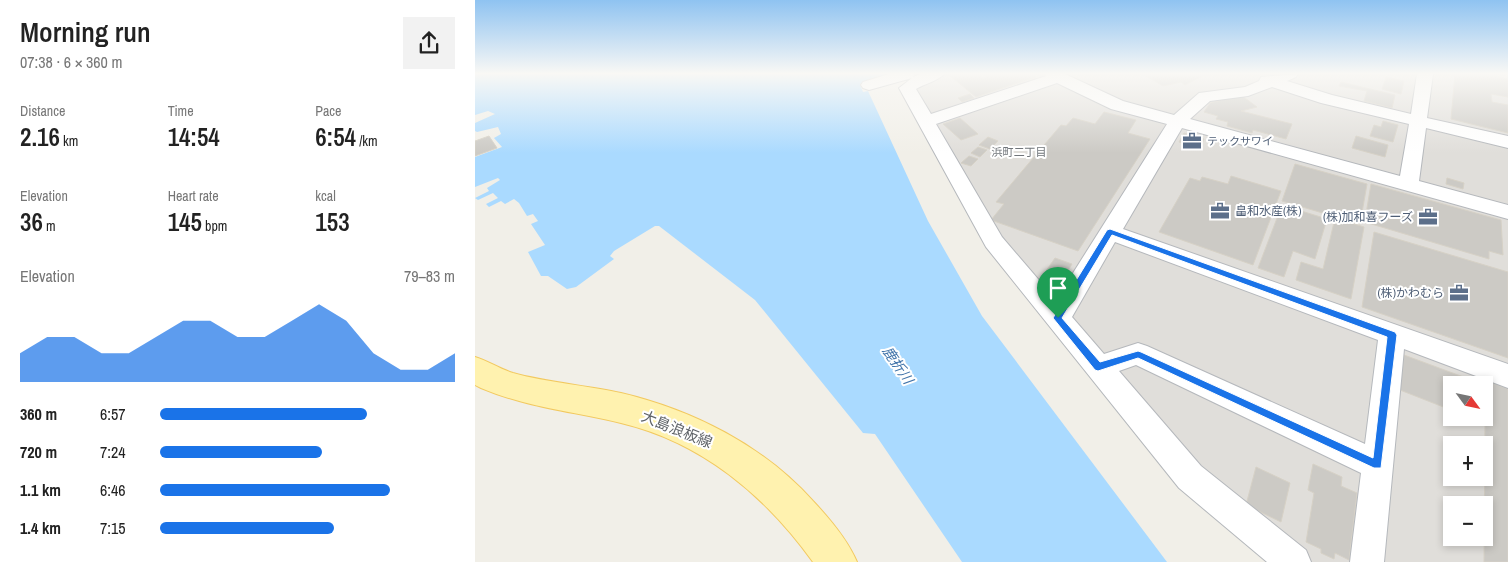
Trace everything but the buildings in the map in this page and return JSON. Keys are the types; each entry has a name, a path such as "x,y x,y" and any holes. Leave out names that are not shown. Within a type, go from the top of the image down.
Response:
{"main road":[{"name":"大島浪板線","path":"475,370 485,377 518,389 630,410 674,425 719,447 769,482 811,526 837,562"}],"street":[{"path":"915,100 994,242 1190,477 1294,562"},
{"path":"928,121 987,100"},
{"path":"1105,100 1117,106 1508,212"},
{"path":"1058,318 1177,122 1201,100"},
{"path":"1336,100 1508,142"},
{"path":"1409,184 1421,100"},
{"path":"1110,232 1508,376"},
{"path":"1367,562 1392,335"},
{"path":"1098,367 1138,354 1378,465"}],"shaded area":[{"path":"915,100 1508,100 1508,562 1295,562 1196,495 1032,287"}],"water":[{"name":"鹿折川","path":"475,100 872,100 928,221 982,316 1167,562 962,562 875,434 863,433 755,300 659,226 655,226 614,251 610,256 614,259 576,287 567,289 548,276 541,276 528,252 545,245 531,224 538,221 533,214 527,216 519,203 514,199 505,204 501,201 489,207 486,204 498,198 493,193 478,200 475,198 489,191 487,188 500,180 498,178 475,187 475,157 502,147 494,138 501,134 498,127 475,131 475,123 495,114 488,111 475,115"}],"place":[{"name":"テックサワイ","path":"1192,141"},
{"name":"畠和水産(株)","path":"1220,211"},
{"name":"(株)加和喜フーズ","path":"1428,217"},
{"name":"(株)かわむら","path":"1459,293"}],"district":[{"name":"浜町二丁目","path":"1019,152"}],"route":[{"path":"1110,232 1392,335 1378,465 1138,354 1098,367 1058,318 1110,232"}]}
